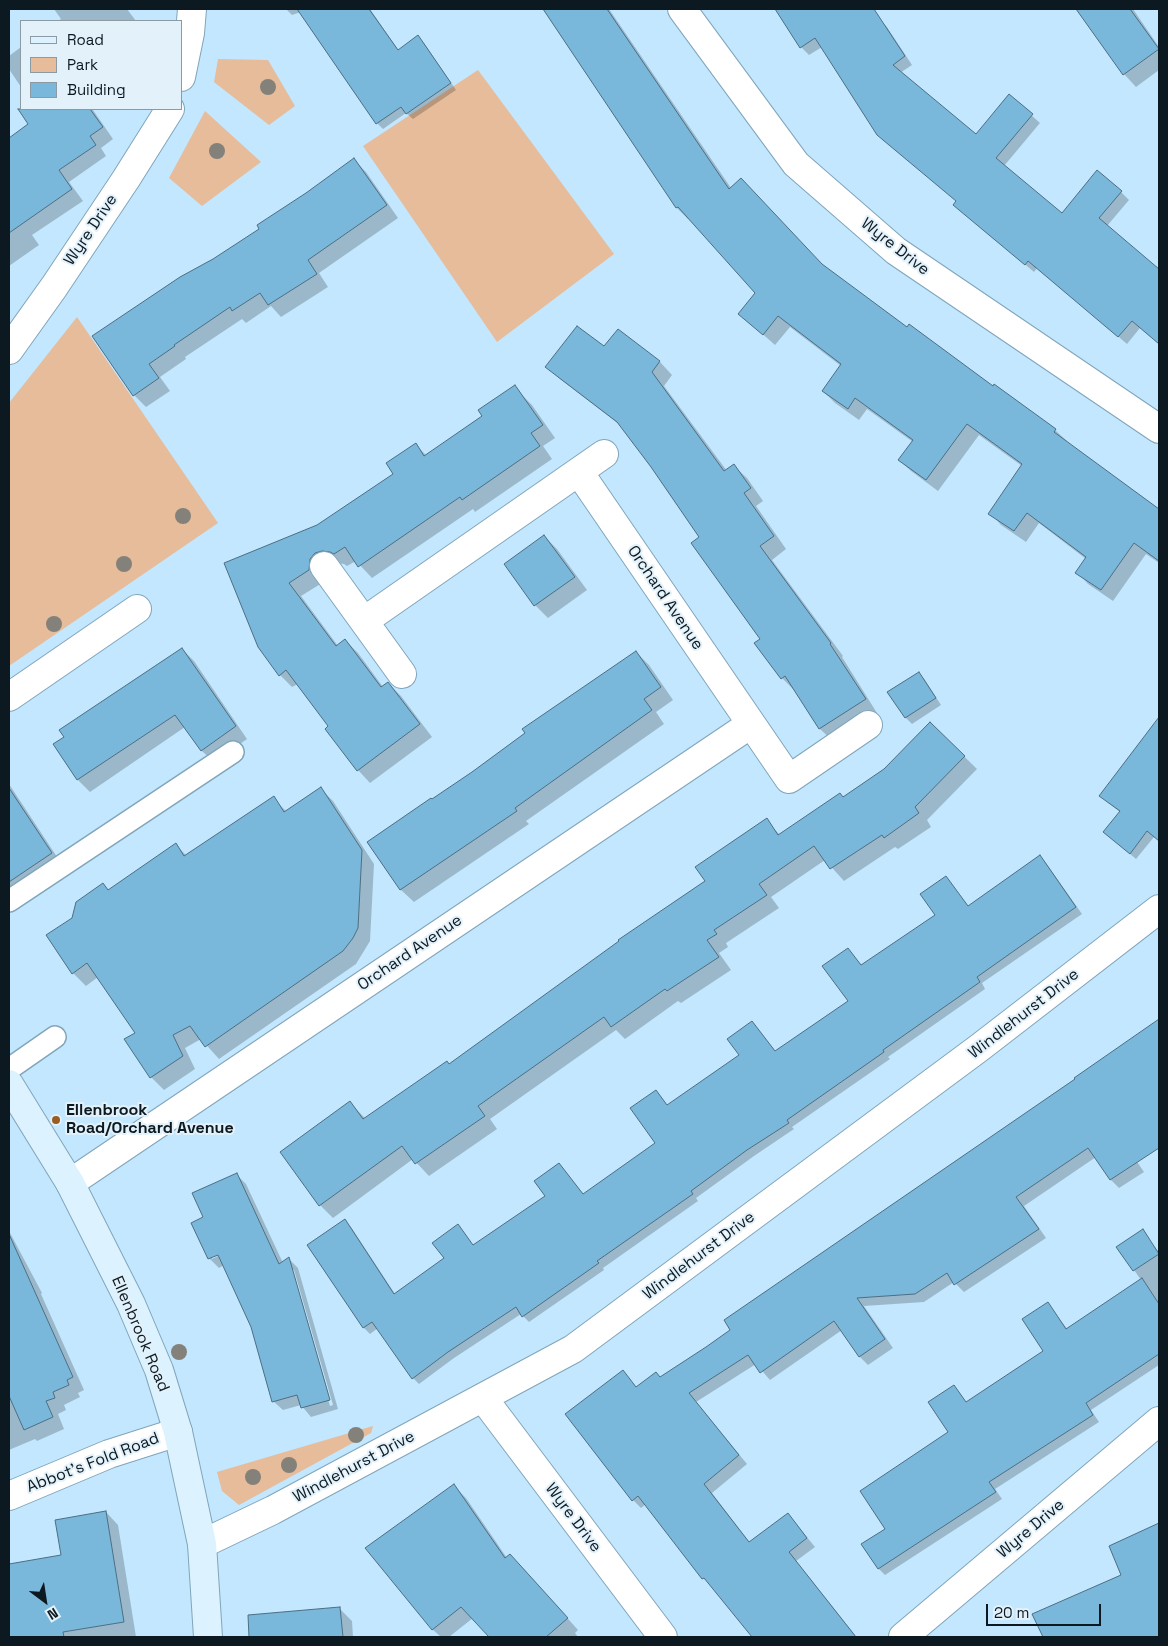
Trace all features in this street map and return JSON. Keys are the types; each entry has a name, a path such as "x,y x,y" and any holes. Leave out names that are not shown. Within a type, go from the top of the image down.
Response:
{"street":[{"path":"182,72 190,33 192,9"},
{"name":"Wyre Drive","path":"682,9 796,164 896,252 1159,429"},
{"name":"Wyre Drive","path":"9,350 65,270 169,110"},
{"path":"364,621 604,454"},
{"name":"Orchard Avenue","path":"579,472 789,779 868,725"},
{"path":"324,566 402,674"},
{"path":"9,697 137,609"},
{"name":"Orchard Avenue","path":"70,1183 751,724"},
{"name":"Windlehurst Drive","path":"202,1544 272,1510 574,1349 979,1048 1159,909"},
{"name":"Ellenbrook Road","path":"9,1084 70,1183 159,1370 178,1432 202,1544 208,1637"},
{"name":"Wyre Drive","path":"483,1398 663,1637"},
{"name":"Wyre Drive","path":"903,1637 1159,1421"},
{"name":"Abbot's Fold Road","path":"9,1496 109,1454 178,1432"}],"lane":[{"path":"9,901 232,752"},
{"path":"9,1069 55,1037"}],"green space":[{"path":"218,59 268,60 295,106 269,125 214,82"},
{"path":"478,70 614,254 497,342 363,146"},
{"path":"205,111 261,162 202,206 169,178"},
{"path":"77,317 218,523 9,666 9,403"},
{"path":"373,1426 371,1433 239,1505 222,1491 217,1472"}],"building":[{"path":"297,9 369,9 398,50 418,35 451,83 406,114 401,107 376,124"},
{"path":"543,9 607,9 729,189 741,178 822,264 907,327 909,324 993,386 994,384 1056,429 1054,432 1159,509 1159,561 1134,543 1101,590 1075,573 1086,557 1027,513 1014,531 988,514 1022,464 967,424 926,480 898,460 913,440 855,398 848,409 822,391 841,364 778,316 763,335 738,314 755,293 678,207 676,208"},
{"path":"775,9 874,9 905,56 893,65 976,134 1009,94 1033,114 996,158 1062,213 1097,170 1122,191 1099,218 1159,269 1159,344 1132,321 1118,337 1028,261 1025,265 953,205 956,201 877,135 815,38 800,48"},
{"path":"1076,9 1130,9 1159,49 1123,75"},
{"path":"18,109 91,110 103,127 90,136 96,145 59,170 72,189 9,233 9,138 28,124"},
{"path":"354,158 387,205 308,260 317,274 268,305 260,293 232,311 230,307 174,345 149,364 159,378 133,396 92,336 180,277 213,259 259,229 257,225 306,193"},
{"path":"577,326 604,346 618,329 660,361 652,372 724,471 734,464 751,488 744,493 774,536 760,546 831,643 866,699 819,729 785,676 781,679 754,643 760,639 691,543 699,537 651,467 617,422 545,367"},
{"path":"515,385 543,425 531,433 540,446 462,500 460,497 358,567 345,547 334,554 322,551 315,553 310,559 309,570 289,583 336,646 345,639 381,687 388,682 420,724 357,771 325,729 328,726 286,670 279,676 258,647 224,563 317,525 393,474 386,463 416,443 424,456 482,416 478,410"},
{"path":"544,535 575,577 534,606 504,564"},
{"path":"182,648 236,726 201,751 175,715 77,780 53,744 64,737 59,730"},
{"path":"636,651 661,687 644,699 652,710 515,808 517,811 400,890 367,842 472,772 525,733 522,729"},
{"path":"919,672 936,698 905,718 887,692"},
{"path":"1159,717 1159,841 1147,831 1130,854 1103,832 1120,811 1099,796"},
{"path":"930,722 965,756 915,807 919,813 884,838 882,835 830,869 814,846 759,884 767,895 714,930 717,934 707,940 719,957 667,991 665,989 611,1027 604,1017 478,1106 485,1116 415,1164 402,1146 319,1206 280,1152 350,1101 363,1119 447,1061 449,1064 618,940 705,881 695,867 767,818 778,835 840,793 843,797 884,769"},
{"path":"321,787 362,850 358,928 353,938 343,951 205,1047 190,1026 173,1035 183,1056 150,1078 124,1039 135,1033 87,963 72,974 46,935 72,918 76,902 103,883 108,890 176,843 184,856 274,796 284,812"},
{"path":"9,788 52,853 9,882"},
{"path":"1040,855 1076,907 977,977 980,982 787,1120 789,1123 747,1150 691,1191 693,1194 597,1261 599,1263 522,1317 516,1307 448,1352 412,1379 372,1322 363,1328 307,1245 345,1219 394,1294 444,1258 432,1243 458,1224 473,1245 545,1196 534,1181 559,1163 583,1194 655,1143 630,1108 656,1090 667,1105 739,1055 727,1039 752,1021 775,1051 848,1001 822,966 848,948 861,965 935,915 920,894 946,876 968,906"},
{"path":"1159,1019 1159,1148 1110,1180 1088,1148 1016,1197 1039,1229 954,1285 947,1273 915,1294 857,1298 885,1339 859,1357 834,1321 760,1373 748,1355 689,1393 739,1455 704,1484 749,1542 788,1513 807,1538 789,1552 856,1637 752,1637 704,1578 702,1579 638,1496 632,1501 565,1414 623,1370 636,1387 656,1372 660,1377 706,1347 730,1330 724,1320 1075,1079"},
{"path":"237,1173 279,1264 289,1257 330,1400 301,1408 297,1395 272,1402 251,1327 218,1255 208,1259 191,1223 203,1217 192,1193"},
{"path":"1143,1229 1159,1254 1133,1271 1116,1247"},
{"path":"9,1234 73,1377 67,1380 69,1385 53,1392 55,1398 46,1401 53,1417 24,1430 9,1396"},
{"path":"1142,1278 1159,1304 1159,1354 1086,1403 1093,1415 989,1482 996,1492 878,1569 861,1544 885,1529 860,1491 948,1432 928,1402 954,1385 966,1402 1043,1351 1022,1319 1048,1302 1066,1329"},
{"path":"454,1484 505,1558 510,1554 568,1618 546,1637 489,1637 461,1607 432,1630 365,1548"},
{"path":"106,1511 124,1622 63,1632 64,1637 9,1637 9,1564 61,1555 55,1520"},
{"path":"1159,1523 1159,1637 1043,1637 1032,1614 1121,1575 1109,1546"},
{"path":"340,1607 343,1637 249,1637 248,1615"}],"place":[{"name":"Ellenbrook Road/Orchard Avenue","path":"56,1120"}]}
